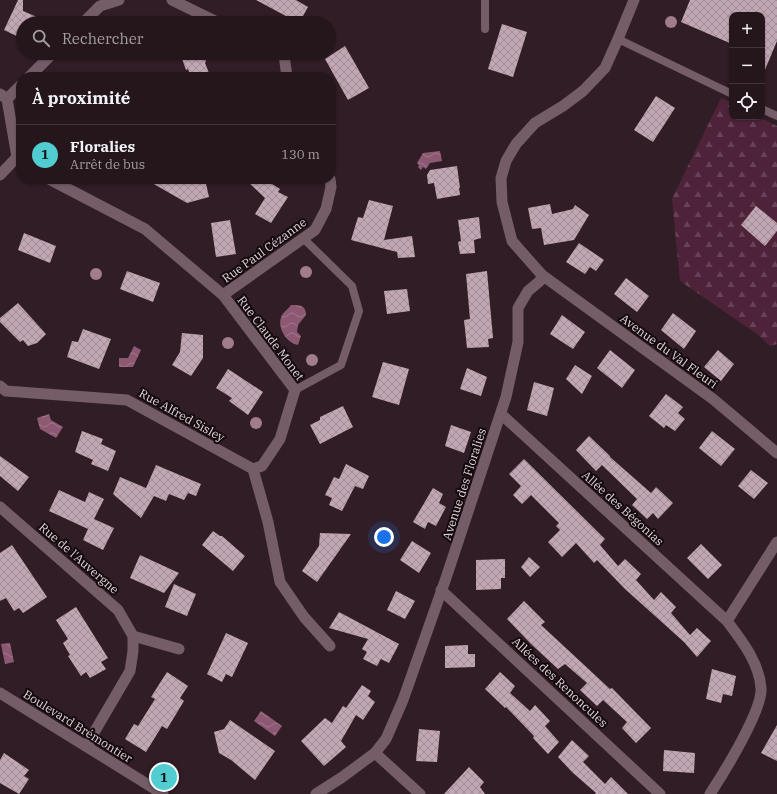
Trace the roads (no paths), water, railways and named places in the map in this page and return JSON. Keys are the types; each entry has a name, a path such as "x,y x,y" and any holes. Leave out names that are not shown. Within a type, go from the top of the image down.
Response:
{"street":[{"path":"90,16 100,6 119,0"},
{"path":"172,0 205,16"},
{"path":"542,275 512,241 502,202 500,178 506,161 516,144 535,124 583,91 605,68 634,0"},
{"path":"34,72 46,60"},
{"path":"285,60 286,72"},
{"path":"16,89 4,97 16,147"},
{"path":"0,175 16,162"},
{"name":"Rue Claude Monet","path":"58,184 144,229 223,295 295,390 280,439 262,466 252,469"},
{"name":"Rue Paul Cézanne","path":"223,295 316,230 326,209 331,184"},
{"name":"Avenue des Floralies","path":"316,794 375,753 386,739 403,700 442,590 506,397 518,342 518,308 528,291 540,281 542,275"},
{"name":"Avenue du Val Fleuri","path":"542,275 713,399 777,453"},
{"name":"Rue Alfred Sisley","path":"0,386 6,391 127,400 252,469"},
{"name":"Allée des Bégonias","path":"501,414 727,621"},
{"path":"252,469 268,522 280,582 304,617 330,646"},
{"name":"Rue de l'Auvergne","path":"0,507 118,610 133,636"},
{"path":"710,794 727,768 758,706 761,689 759,675 753,657 727,621 777,542"},
{"name":"Allées des Renoncules","path":"442,590 660,794"},
{"path":"87,747 130,670 133,651 133,636 179,649"},
{"name":"Boulevard Brémontier","path":"0,693 163,794"},
{"path":"375,753 420,794"}],"lane":[{"path":"485,0 485,28"},
{"path":"618,39 729,93"},
{"path":"765,110 777,116"},
{"path":"295,390 341,365 358,311 352,286 304,239"}],"water":[{"path":"440,151 442,161 430,163 426,169 423,167 421,170 418,167 419,165 417,163 423,153"},
{"path":"291,305 302,306 306,312 306,315 298,325 297,332 301,336 298,345 286,338 280,324 282,315"},
{"path":"134,346 141,350 133,367 119,367 119,358 128,358"},
{"path":"49,414 51,420 63,427 56,438 40,429 37,418"},
{"path":"10,643 14,662 5,664 1,644"},
{"path":"261,711 282,726 275,736 254,721"}],"place":[{"name":"Floralies","path":"164,777"}]}
